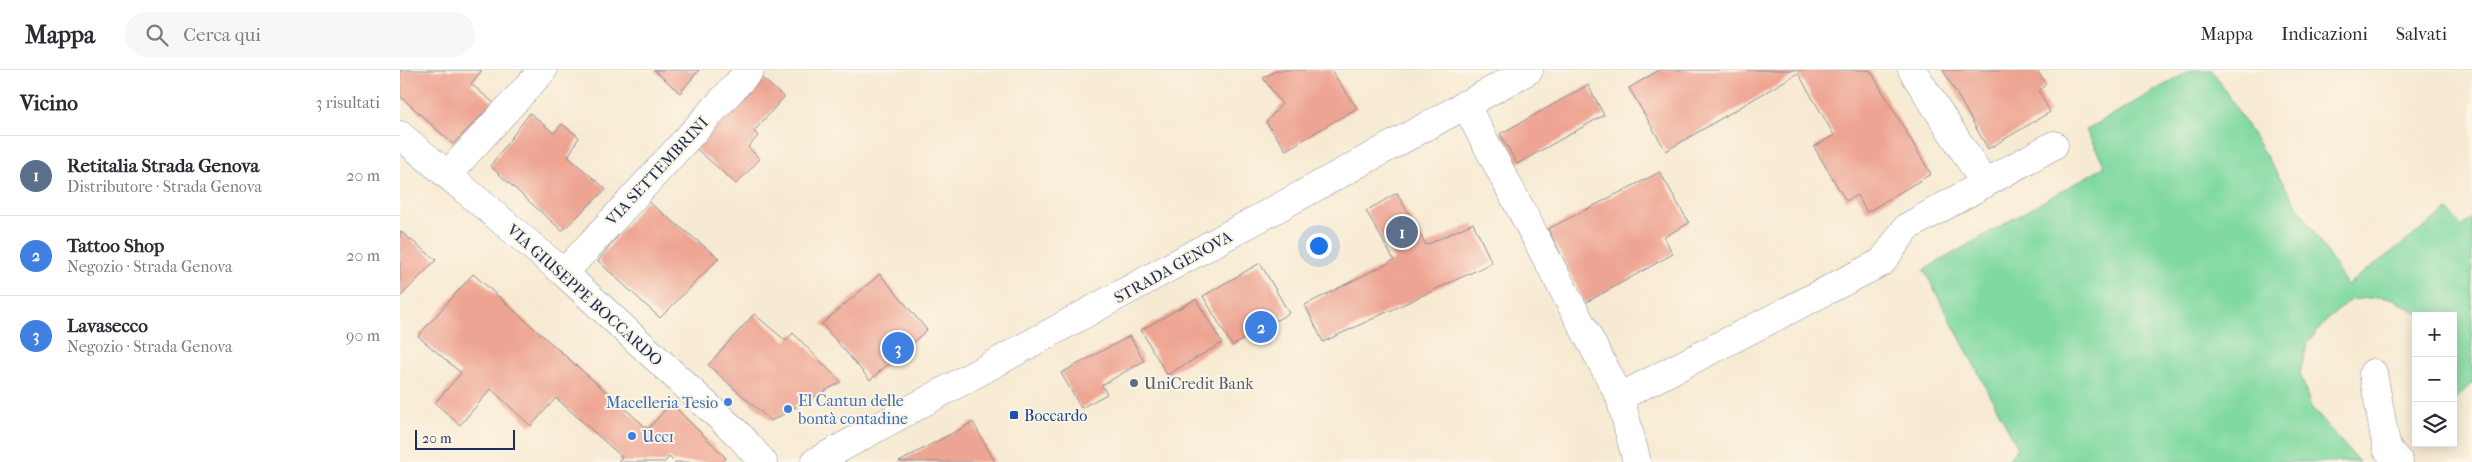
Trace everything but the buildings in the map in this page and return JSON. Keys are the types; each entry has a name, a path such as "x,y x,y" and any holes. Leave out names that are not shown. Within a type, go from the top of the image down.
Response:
{"street":[{"path":"447,175 543,70"},
{"name":"VIA SETTEMBRINI","path":"564,273 750,70"},
{"name":"STRADA GENOVA","path":"814,462 1222,241 1529,70"},
{"path":"1912,70 1985,184"},
{"path":"1466,104 1620,397 1637,462"},
{"name":"VIA GIUSEPPE BOCCARDO","path":"400,135 564,273 740,436 762,462"},
{"path":"1620,397 1882,262 1907,227 2054,145"},
{"path":"2373,373 2387,449 2399,462"}],"green space":[{"path":"2191,70 2212,70 2347,285 2448,210 2462,227 2472,218 2472,383 2457,397 2457,312 2415,312 2394,299 2379,297 2350,300 2328,319 2308,342 2300,373 2311,407 2359,462 2006,462 2018,448 1924,270 2105,166 2086,130"}],"place":[{"name":"Retitalia Strada Genova","path":"1402,232"},
{"name":"Tattoo Shop","path":"1261,327"},
{"name":"Lavasecco","path":"898,348"},
{"name":"UniCredit Bank","path":"1134,383"},
{"name":"Macelleria Tesio","path":"728,402"},
{"name":"El Cantun delle bontà contadine","path":"788,409"},
{"name":"Boccardo","path":"1014,415"},
{"name":"Ucc1","path":"632,436"}]}
